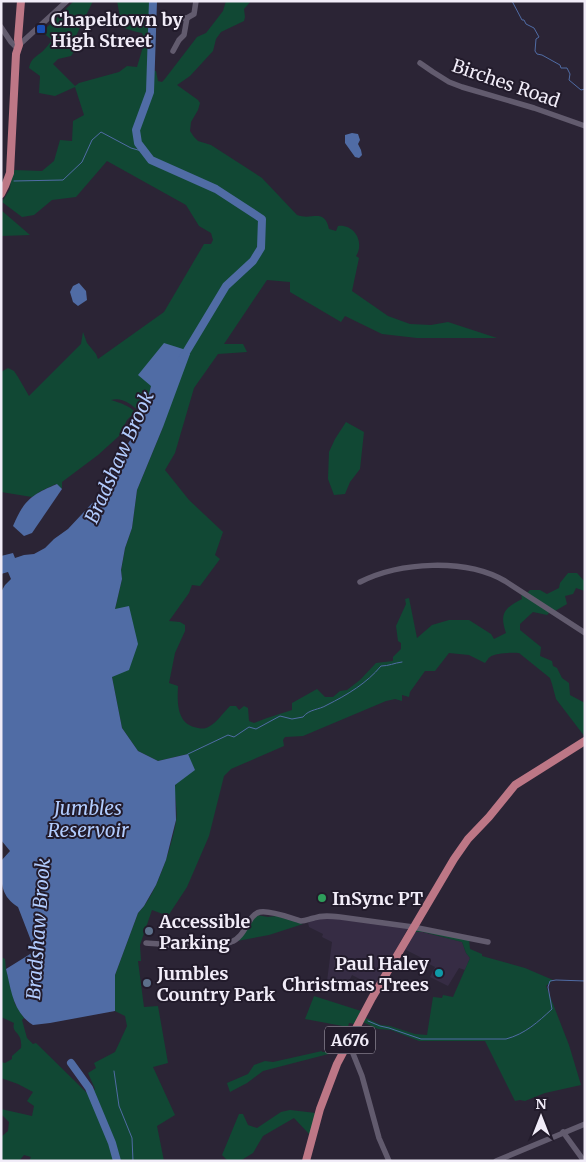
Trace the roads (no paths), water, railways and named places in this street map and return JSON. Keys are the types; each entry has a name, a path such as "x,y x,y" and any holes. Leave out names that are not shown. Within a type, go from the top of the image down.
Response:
{"main road":[{"path":"1,194 10,173 21,1"},
{"name":"A676","path":"306,1161 320,1109 337,1064 372,998 458,852 515,784 585,740"}],"street":[{"path":"1,27 11,42 18,47 67,1"},
{"path":"173,17 175,19 187,18 194,14 196,1"},
{"path":"174,51 179,40 184,36 187,18"},
{"name":"Birches Road","path":"420,63 449,82 462,87 534,108 585,126"},
{"path":"360,582 383,573 406,568 444,566 472,568 505,580 585,634"},
{"path":"146,943 205,947 231,942 243,933 254,915 258,912 301,921 315,917 330,916 413,927 488,942"},
{"path":"346,1047 352,1051 358,1065 366,1087 379,1138 389,1161"},
{"path":"496,1161 585,1124"},
{"path":"563,1132 584,1161"}],"water":[{"path":"358,134 360,140 358,144 362,155 359,158 355,157 345,143 345,135"},
{"path":"79,283 86,291 87,300 78,306 73,302 70,292 73,286"},
{"name":"Jumbles Reservoir","path":"164,343 183,349 190,354 137,490 132,528 125,548 121,570 122,579 115,609 129,606 138,644 129,670 112,677 122,728 138,751 158,761 188,754 195,770 175,785 176,820 166,860 156,885 138,913 115,975 115,1011 33,1025 26,1020 17,1007 11,992 6,969 35,951 18,907 8,898 2,881 1,861 10,851 1,840 1,592 11,579 8,572 1,574 1,556 13,553 15,558 34,554 45,548 68,529 112,482 117,460 137,430 145,410 151,386 138,375"},
{"path":"57,484 62,489 32,533 24,536 13,526 21,510 29,499"}],"waterway":[{"name":"Bradshaw Brook","path":"153,1 150,92 136,130 138,143 151,160 216,189 262,219 261,248 253,261 226,286 182,359"},
{"path":"512,1 522,20 534,28 539,37 536,39 535,51 537,54 560,65 561,68 567,68 570,74 569,80 581,90 585,89"},
{"path":"14,181 63,180 82,162 92,140 101,132 131,148 145,152"},
{"path":"188,754 228,735 234,737 249,727 256,729 280,716 292,719 303,717 308,712 324,707 349,693 381,666 402,662"},
{"path":"368,1021 421,1039 506,1039 525,1031 552,1009 548,987 550,981 585,981"},
{"name":"Bradshaw Brook","path":"71,1063 89,1088 112,1143 117,1161"},
{"path":"114,1071 119,1106 132,1138 133,1161"}],"place":[{"name":"Chapeltown by High Street","path":"41,29"},
{"name":"InSync PT","path":"322,898"},
{"name":"Accessible Parking","path":"149,931"},
{"name":"Paul Haley Christmas Trees","path":"439,973"},
{"name":"Jumbles Country Park","path":"147,983"}]}
